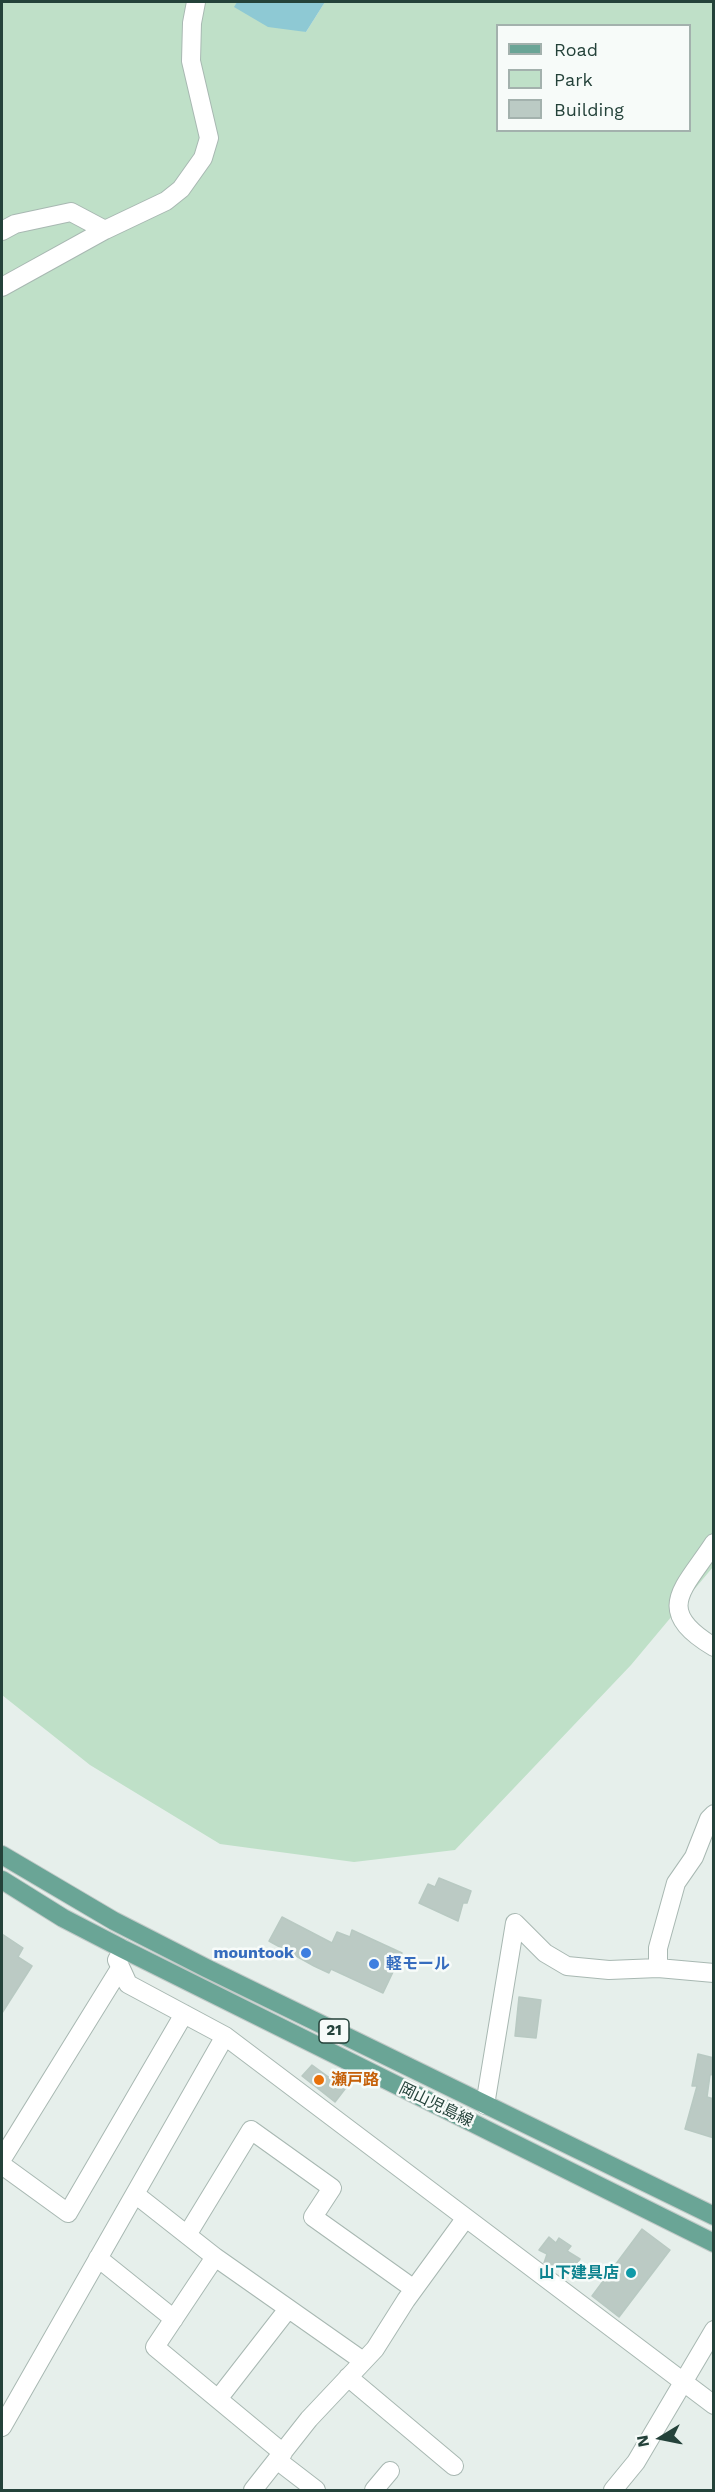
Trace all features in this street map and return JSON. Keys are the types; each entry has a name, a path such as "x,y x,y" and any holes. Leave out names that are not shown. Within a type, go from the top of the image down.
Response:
{"main road":[{"name":"岡山児島線","path":"2,1855 114,1921 714,2216"},
{"name":"岡山児島線","path":"2,1880 123,1949 714,2243"},
{"path":"102,1938 114,1921"},
{"path":"444,2109 456,2091"}],"street":[{"path":"2,287 105,230 166,201 180,189 203,158 209,138 191,61 192,24 196,2"},
{"path":"2,231 15,224 71,212 105,230"},
{"path":"714,1543 680,1596 677,1607 684,1624 697,1637 714,1647"},
{"path":"658,1968 658,1948 676,1882 694,1857 709,1819 714,1814"},
{"path":"485,2105 515,1923 545,1953 567,1966 609,1970 658,1968 714,1973"},
{"path":"123,1949 117,1960 119,1970 128,1984 225,2036 714,2405"},
{"path":"2,2159 119,1970"},
{"path":"2,2164 68,2213 183,2014"},
{"path":"2,2427 225,2036"},
{"path":"187,2235 251,2130 332,2188 313,2217 414,2289"},
{"path":"135,2194 215,2257 363,2361"},
{"path":"253,2490 309,2419 375,2349 414,2289 465,2219"},
{"path":"215,2257 155,2347 218,2399 316,2490"},
{"path":"98,2258 174,2319"},
{"path":"218,2399 288,2309"},
{"path":"613,2490 636,2462 714,2330"},
{"path":"348,2377 454,2466"},
{"path":"374,2490 390,2471"}],"green space":[{"path":"2,2 237,2 235,7 306,32 325,2 713,2 713,1567 631,1665 455,1850 354,1862 220,1844 90,1765 2,1695"}],"water":[{"path":"237,2 325,2 306,32 268,27 234,7"}],"building":[{"path":"439,1878 471,1891 467,1903 463,1903 458,1921 419,1903 428,1884 435,1887"},
{"path":"282,1917 332,1943 337,1932 350,1937 352,1930 402,1953 383,1993 331,1969 329,1973 269,1941"},
{"path":"2,1934 23,1948 18,1957 32,1966 2,2013"},
{"path":"519,1997 541,2000 536,2038 515,2036"},
{"path":"698,2054 714,2058 714,2074 710,2075 707,2097 714,2099 714,2138 685,2129 697,2086 692,2086"},
{"name":"瀬戸路","path":"312,2065 345,2089 335,2102 302,2076"},
{"name":"山下建具店","path":"642,2229 670,2250 619,2317 592,2296"},
{"path":"549,2237 556,2243 559,2238 571,2246 567,2251 580,2259 570,2273 556,2264 552,2269 544,2263 547,2254 539,2250"}],"place":[{"name":"mountook","path":"306,1953"},
{"name":"軽モール","path":"374,1964"},
{"name":"瀬戸路","path":"319,2080"},
{"name":"山下建具店","path":"631,2273"}]}
